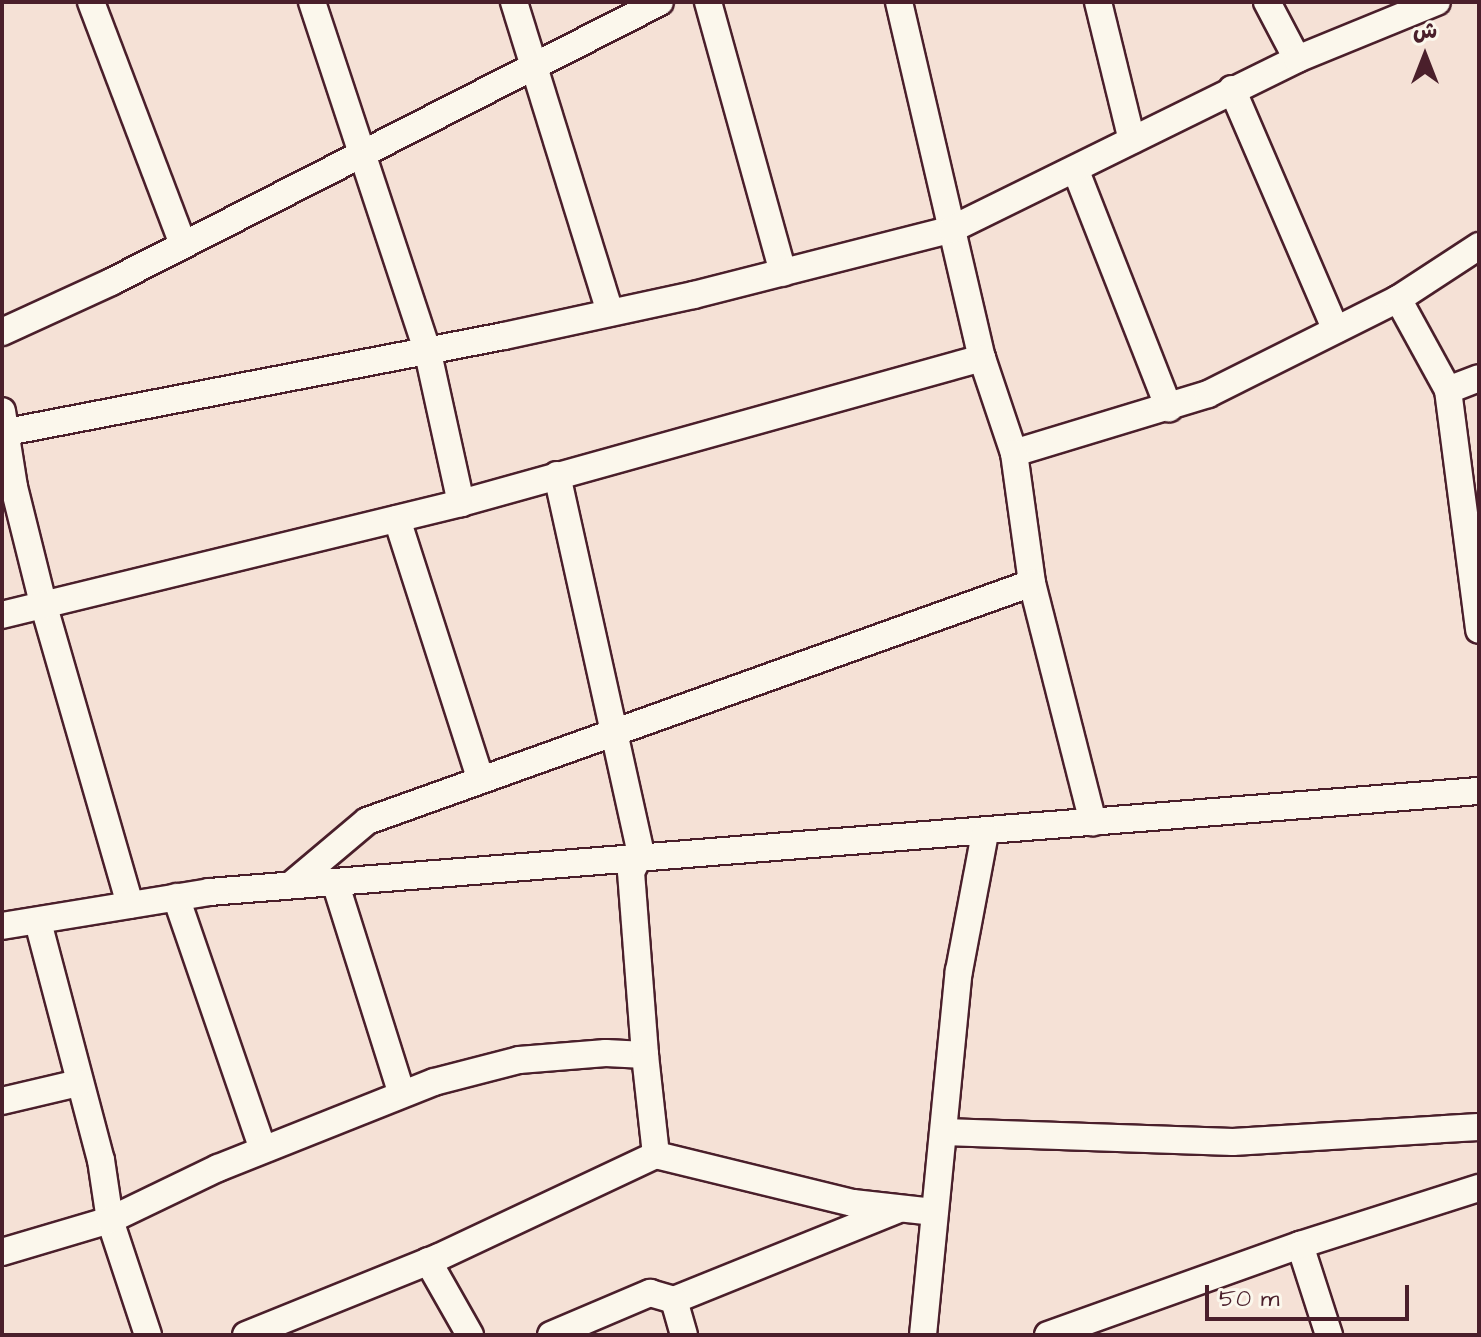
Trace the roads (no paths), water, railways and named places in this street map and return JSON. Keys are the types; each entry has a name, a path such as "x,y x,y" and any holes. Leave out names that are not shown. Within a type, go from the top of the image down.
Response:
{"street":[{"path":"91,2 183,244"},
{"path":"312,2 428,353 461,503"},
{"path":"514,2 610,313"},
{"path":"2,332 183,244 660,2"},
{"path":"708,2 783,273"},
{"path":"899,2 982,358 1014,453 1032,583 1093,822"},
{"path":"1098,2 1132,140"},
{"path":"1267,2 1297,59"},
{"path":"130,905 43,603 14,487 4,426 428,353 783,273 952,229 1076,171 1232,89 1437,2"},
{"path":"1232,89 1336,330"},
{"path":"1076,171 1169,408"},
{"path":"1014,453 1169,408 1232,384 1398,299 1479,246"},
{"path":"1398,299 1448,390 1479,630"},
{"path":"2,615 461,503 775,419 982,358"},
{"path":"1448,390 1479,378"},
{"path":"557,475 611,734 641,853 631,872 656,1155"},
{"path":"397,519 480,778"},
{"path":"291,885 367,821 480,778 1032,583"},
{"path":"2,926 176,897 291,885 566,865 641,853 985,833 1479,791"},
{"path":"923,1335 959,971 985,833"},
{"path":"335,882 402,1094"},
{"path":"176,897 263,1149"},
{"path":"38,922 78,1083 101,1160 110,1220 148,1335"},
{"path":"2,1252 110,1220 263,1149 402,1094 519,1060 606,1053 645,1055"},
{"path":"2,1101 78,1083"},
{"path":"944,1132 1233,1142 1479,1127"},
{"path":"246,1335 428,1261 656,1155 898,1210 935,1212"},
{"path":"1048,1335 1094,1327 1300,1245 1479,1188"},
{"path":"551,1335 638,1295 661,1294 674,1300 898,1210"},
{"path":"1300,1245 1329,1335"},
{"path":"428,1261 470,1335"},
{"path":"674,1300 684,1335"}]}
